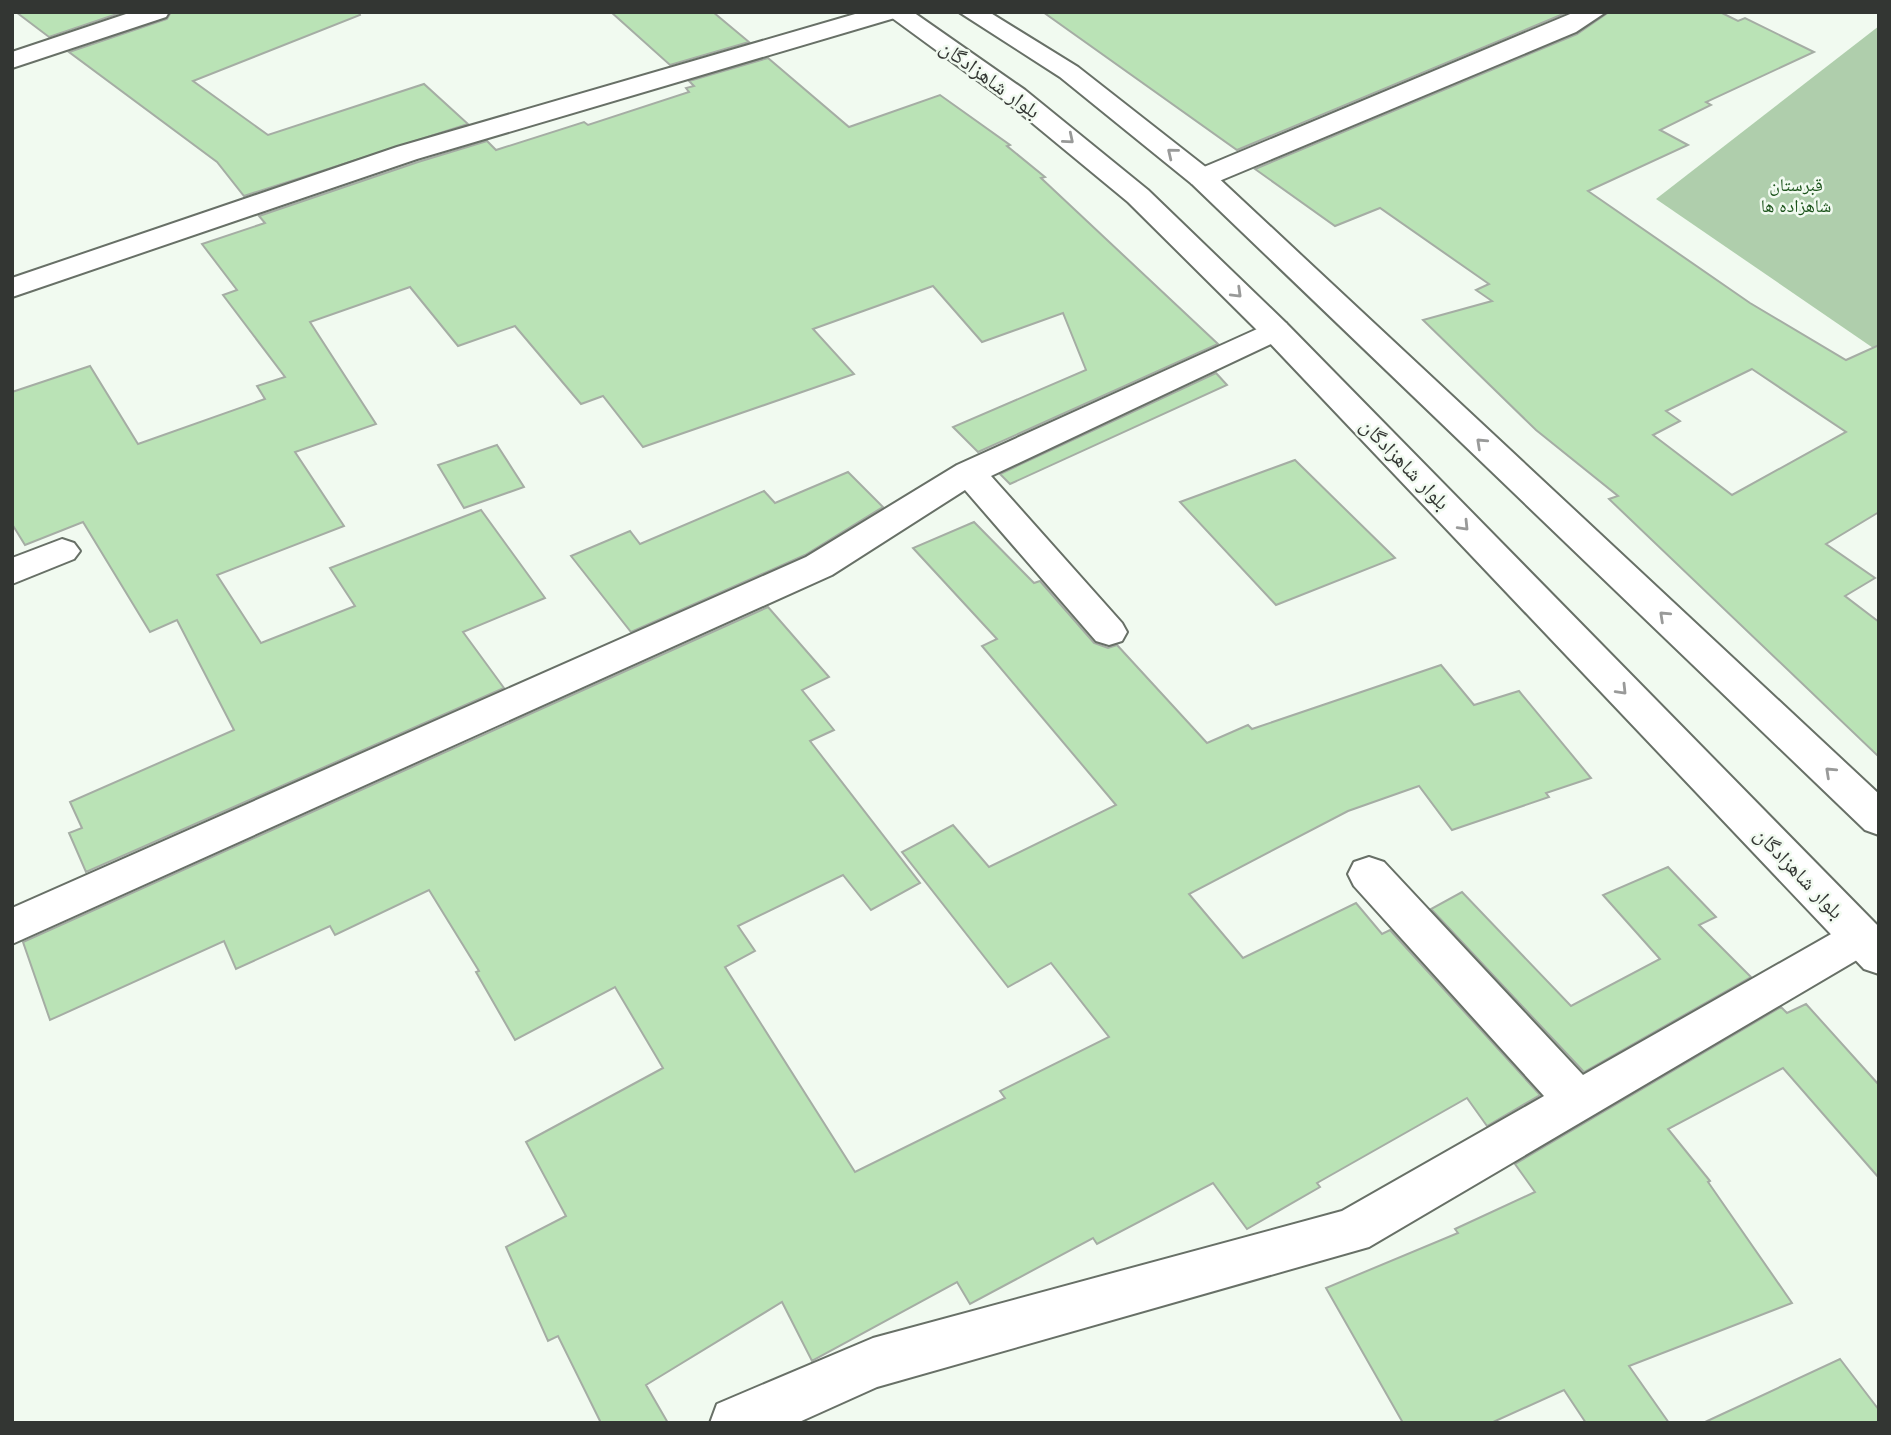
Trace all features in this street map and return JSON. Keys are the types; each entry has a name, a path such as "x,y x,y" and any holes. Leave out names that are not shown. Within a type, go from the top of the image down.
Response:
{"street":[{"path":"12,61 157,12"},
{"path":"12,288 407,153 889,12"},
{"name":"بلوار شاهزادگان","path":"896,12 1016,96 1138,196 1275,330 1870,947"},
{"name":"بلوار شاهزادگان","path":"971,12 1069,72 1202,178 1875,809"},
{"path":"1202,178 1567,27 1594,12"},
{"path":"12,927 820,566 969,473 1275,330"},
{"path":"969,473 1108,632"},
{"path":"12,572 62,551"},
{"path":"1370,874 1577,1100"},
{"path":"736,1423 873,1363 1352,1231 1577,1100 1870,947"}],"green space":[{"name":"قبرستان شاهزاده ها","path":"1879,26 1879,352 1656,199"}],"building":[{"path":"16,12 123,12 49,37"},
{"path":"171,12 359,12 360,15 193,81 268,135 424,84 468,124 244,196 217,162 69,52 167,19"},
{"path":"611,12 713,12 749,42 670,65"},
{"path":"1043,12 1568,12 1237,150"},
{"path":"1609,12 1720,12 1738,21 1745,18 1814,52 1706,102 1711,105 1660,130 1688,145 1588,191 1750,303 1846,360 1879,345 1879,512 1826,544 1875,578 1845,596 1879,622 1879,757 1609,499 1618,496 1536,430 1423,320 1492,301 1476,290 1489,284 1380,208 1335,226 1255,169 1577,34","holes":["1752,369 1846,432 1732,495 1653,435 1680,421 1666,411"]},
{"path":"768,58 849,127 940,95 1010,145 1007,146 1045,177 1041,178 1218,344 978,452 953,427 1086,370 1063,313 982,342 933,286 813,329 854,374 643,447 603,396 581,404 515,326 458,346 410,287 310,322 376,424 295,452 344,526 217,575 261,643 355,606 330,568 481,510 545,598 463,632 504,688 86,872 69,833 82,828 70,802 234,730 177,620 150,632 83,522 25,545 12,524 12,392 90,366 138,444 265,399 257,386 285,377 223,295 237,290 202,244 265,223 259,216 418,162 487,141 496,150 584,122 588,125 689,92 686,88 694,86 689,81"},
{"path":"1216,373 1227,385 1010,484 1000,474"},
{"path":"497,445 524,487 464,508 438,465"},
{"path":"1295,460 1395,558 1276,605 1180,502"},
{"path":"848,472 883,507 805,555 631,632 571,556 630,531 640,544 764,491 775,503"},
{"path":"974,522 1034,583 1040,581 1094,643 1108,648 1117,645 1207,743 1248,725 1252,729 1441,665 1474,705 1519,691 1591,778 1546,793 1549,797 1452,830 1419,786 1348,811 1189,894 1243,958 1356,903 1382,934 1390,930 1540,1095 1487,1126 1467,1098 1317,1183 1320,1187 1247,1229 1213,1183 1097,1244 1093,1238 970,1304 957,1282 812,1361 782,1302 646,1385 668,1423 601,1423 558,1336 548,1341 506,1247 566,1216 526,1142 663,1068 615,987 515,1040 476,972 479,971 429,890 335,935 330,926 236,969 224,941 50,1020 23,942 768,607 829,677 802,690 834,730 810,741 920,883 871,910 843,875 738,926 755,951 725,967 855,1172 1005,1098 1000,1091 1109,1037 1051,963 1008,987 902,852 953,825 989,867 1116,805 982,646 997,639 913,548"},
{"path":"1668,867 1716,917 1699,925 1751,977 1584,1072 1431,909 1462,892 1571,1006 1660,959 1603,895"},
{"path":"1806,1004 1879,1085 1879,1178 1783,1068 1668,1129 1710,1181 1708,1182 1792,1303 1629,1366 1669,1423 1586,1423 1564,1390 1491,1423 1403,1423 1326,1288 1458,1233 1455,1229 1535,1192 1515,1164 1781,1007 1787,1013"},
{"path":"1840,1359 1879,1410 1879,1423 1703,1423"}]}
